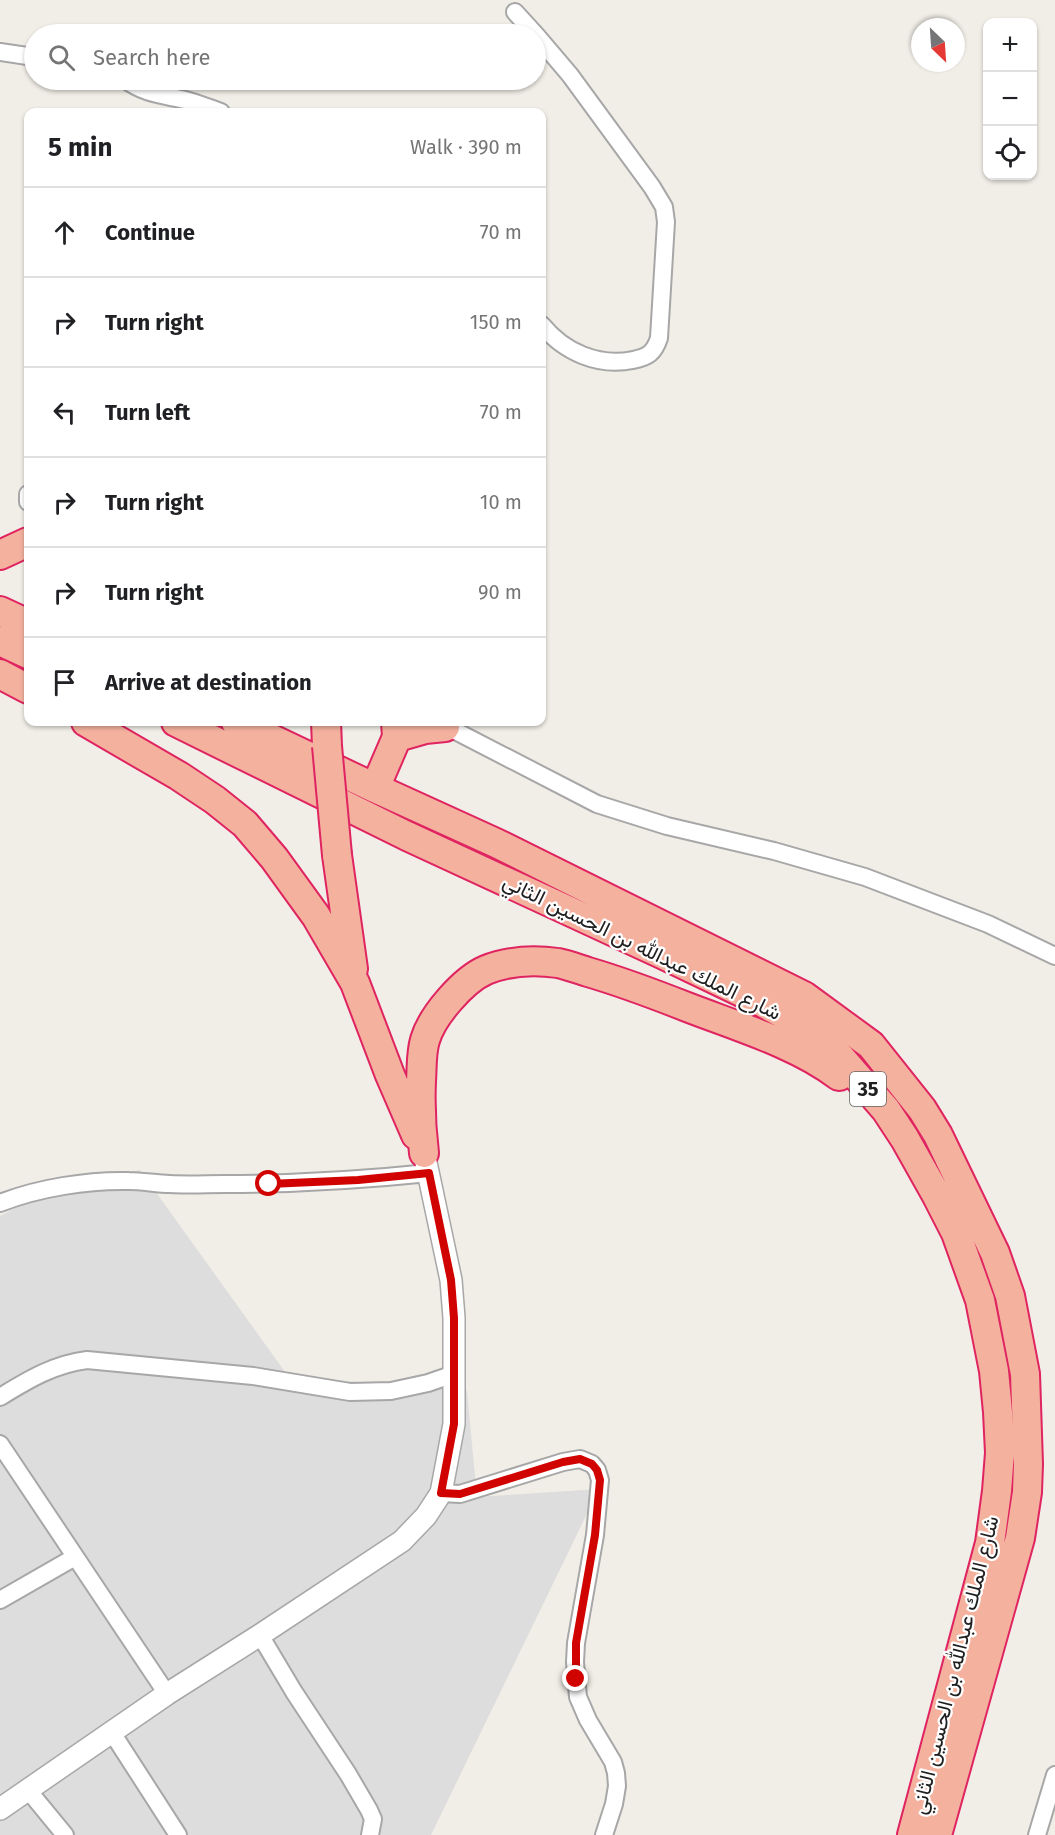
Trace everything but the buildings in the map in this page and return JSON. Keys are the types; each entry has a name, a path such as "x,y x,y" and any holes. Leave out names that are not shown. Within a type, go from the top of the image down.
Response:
{"highway":[{"path":"0,555 24,544"},
{"path":"0,611 24,622"},
{"path":"0,641 24,652"},
{"path":"0,674 24,687"},
{"path":"93,726 179,776 215,800 245,824 274,858 316,916 355,983 427,1163"},
{"name":"شارع الملك عبدالله بن الحسين الثاني","path":"184,726 407,836 760,1001 787,1016 840,1058 886,1110 905,1139 956,1233 980,1300 988,1335 998,1412 1000,1453 990,1543 912,1835"},
{"name":"شارع الملك عبدالله بن الحسين الثاني","path":"244,726 496,843 804,996 871,1045 922,1109 938,1135 995,1253 1010,1296 1025,1374 1028,1464 1027,1492 1020,1538 937,1835"},
{"path":"375,788 396,729 425,729 435,726"},
{"path":"327,734 337,855 355,983"},
{"path":"316,916 328,919 345,909"},
{"path":"427,1163 420,1101 425,1041 432,1023 447,1003 473,977 487,970 534,961 560,963 624,983 772,1040 826,1066 886,1110"}],"street":[{"path":"515,12 525,24"},
{"path":"546,48 584,93 652,187 664,207 666,222 659,338 651,354 622,362 595,360 562,344 546,330"},
{"path":"0,52 24,56"},
{"path":"142,90 209,108"},
{"path":"445,726 597,804 667,826 774,851 865,877 988,924 1055,956"},
{"path":"0,1203 45,1189 100,1182 269,1184 358,1180 427,1163 451,1280 454,1318 454,1424 441,1493 426,1516 402,1541 111,1731 0,1809"},
{"path":"0,1397 51,1369 87,1360 253,1376 350,1392 391,1390 428,1383 454,1374"},
{"path":"0,1444 167,1694"},
{"path":"441,1493 460,1494 563,1462 580,1459 592,1464 597,1470 600,1480 595,1535 576,1643 575,1662 578,1697 588,1720 613,1762 616,1773 617,1786 614,1804 603,1835"},
{"path":"0,1600 75,1557"},
{"path":"260,1635 369,1810 373,1820 370,1835"},
{"path":"111,1731 178,1835"},
{"path":"1037,1835 1055,1775"},
{"path":"28,1790 65,1835"}],"shaded area":[{"path":"140,1170 288,1376 467,1391 477,1497 599,1489 431,1835 0,1835 0,1216 56,1187"}],"route":[{"path":"269,1184 358,1180 429,1173 444,1239 454,1318 454,1424 441,1493 460,1494 563,1462 580,1459 592,1464 600,1480 595,1535 576,1643 576,1679"}]}
